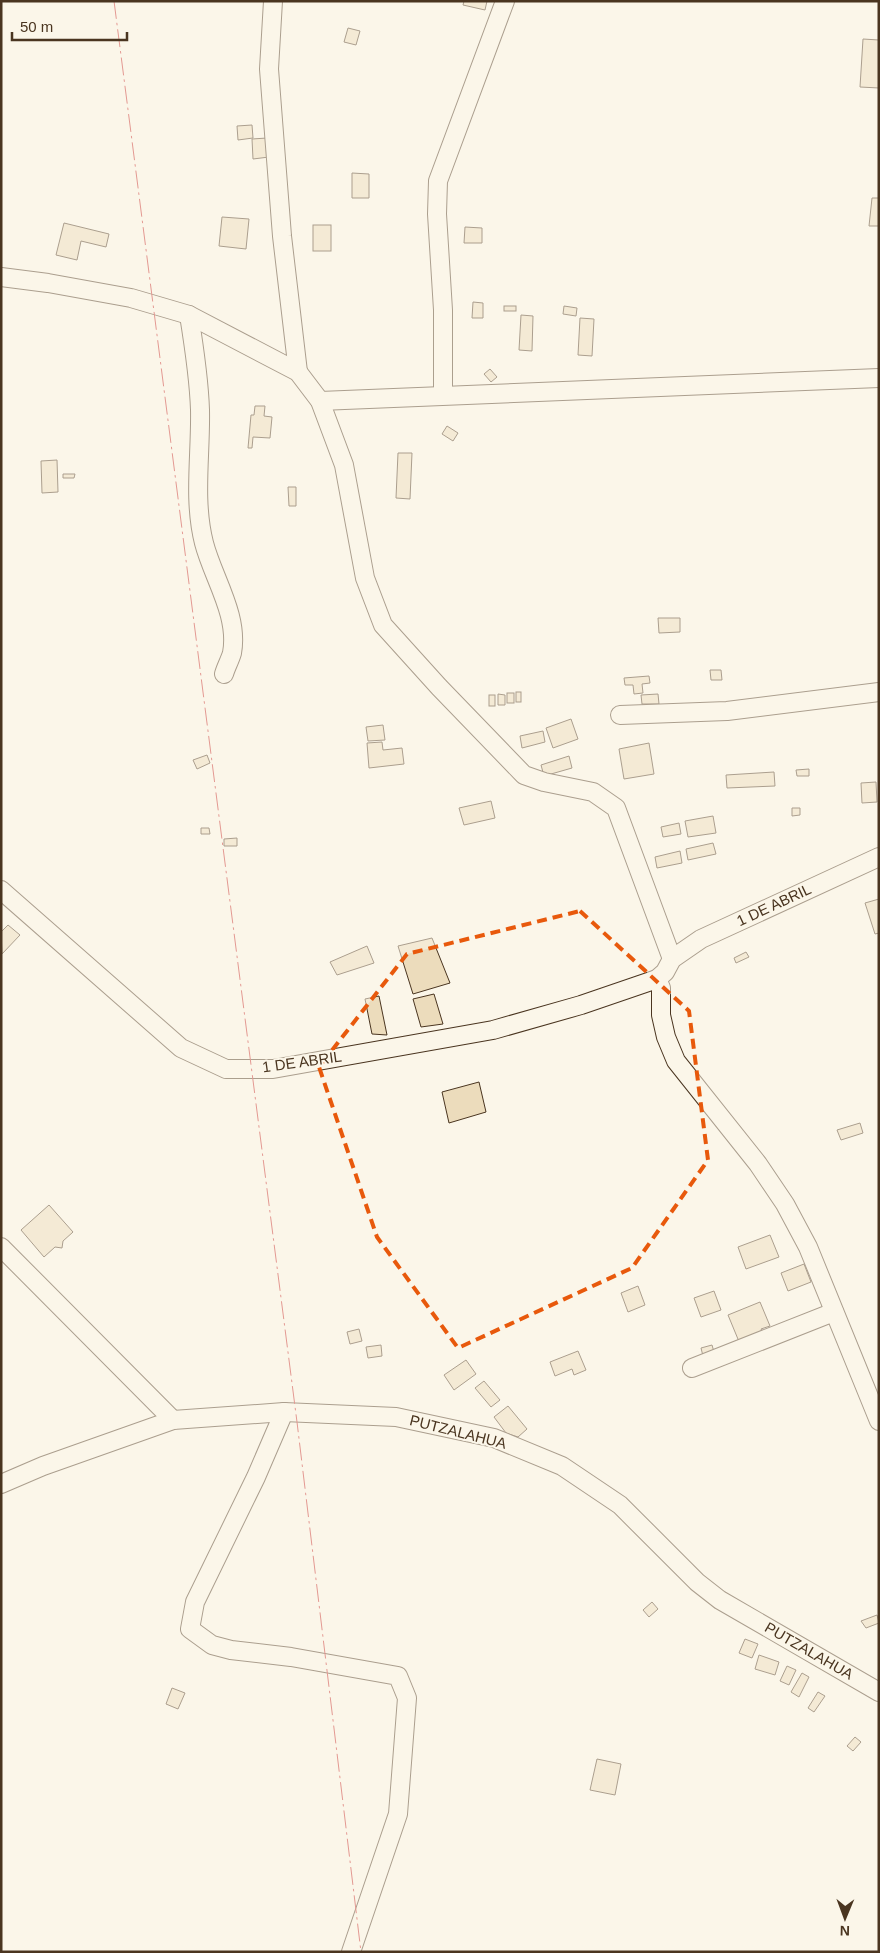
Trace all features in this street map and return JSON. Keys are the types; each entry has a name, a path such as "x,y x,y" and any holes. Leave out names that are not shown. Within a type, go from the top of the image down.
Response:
{"street":[{"path":"273,1 269,69 282,236 298,372"},
{"path":"443,394 443,310 438,181 505,1"},
{"path":"1,277 48,283 131,298 189,315 298,372 320,400 344,465 365,578 383,625 439,687 524,775 544,782 593,792 616,808 672,959"},
{"path":"189,315 196,359 200,410 199,508 204,541 212,569 226,602 233,631 232,653 224,674"},
{"path":"320,400 879,378"},
{"path":"620,715 727,711 879,692"},
{"name":"1 DE ABRIL","path":"1,890 181,1048 226,1069 273,1068 493,1030 581,1005 657,979 665,972 672,959 701,939 879,857"},
{"path":"657,979 660,988 661,1015 666,1037 676,1060 758,1164 785,1204 808,1247 879,1422"},
{"path":"1,1247 173,1420"},
{"path":"692,1368 834,1312"},
{"path":"284,1412 256,1476 195,1602 190,1629 212,1644 231,1650 291,1657 398,1676 408,1698 398,1814 351,1952"},
{"name":"PUTZALAHUA","path":"1,1484 43,1466 173,1420 284,1412 396,1417 494,1438 562,1466 620,1504 697,1582 720,1600 879,1692"}],"highlighted area":[{"path":"580,911 689,1011 708,1160 632,1268 458,1348 377,1237 319,1067 407,954"}],"building":[{"path":"464,1 487,1 485,10 463,5"},
{"path":"348,28 360,31 356,45 344,42"},
{"path":"863,39 879,40 879,88 860,87"},
{"path":"252,125 253,138 238,140 237,126"},
{"path":"267,138 269,157 253,159 252,139"},
{"path":"352,173 369,174 369,198 352,198"},
{"path":"872,198 879,198 879,226 869,226"},
{"path":"222,217 249,219 246,249 219,246"},
{"path":"64,223 109,234 106,247 81,241 77,260 56,255"},
{"path":"313,225 331,225 331,251 313,251"},
{"path":"465,227 482,228 482,243 464,243"},
{"path":"473,302 483,303 483,318 472,318"},
{"path":"504,306 516,306 516,311 504,311"},
{"path":"564,306 577,308 576,316 563,314"},
{"path":"521,315 533,316 532,351 519,350"},
{"path":"580,318 594,319 592,356 578,355"},
{"path":"490,369 497,377 491,382 484,374"},
{"path":"255,406 265,406 264,416 272,417 270,438 253,437 252,448 248,448 251,415 254,415"},
{"path":"447,426 458,433 453,441 442,434"},
{"path":"398,453 412,453 410,499 396,498"},
{"path":"57,460 58,492 42,493 41,461"},
{"path":"63,474 75,474 74,478 63,478"},
{"path":"288,487 296,487 296,506 289,506"},
{"path":"658,618 680,618 680,632 659,633"},
{"path":"710,670 721,670 722,680 711,680"},
{"path":"649,676 650,683 642,684 643,693 634,694 633,685 625,685 624,678"},
{"path":"516,692 521,692 521,702 516,702"},
{"path":"507,693 514,693 514,703 507,703"},
{"path":"498,694 505,695 505,705 498,705"},
{"path":"658,694 659,704 642,704 641,695"},
{"path":"489,695 495,695 495,706 489,706"},
{"path":"571,719 578,739 553,748 546,728"},
{"path":"383,725 385,740 368,741 366,727"},
{"path":"543,731 545,742 522,748 520,736"},
{"path":"382,742 383,750 402,748 404,764 369,768 367,743"},
{"path":"649,743 654,774 624,779 619,749"},
{"path":"207,755 210,763 197,769 193,760"},
{"path":"569,756 572,768 544,776 541,765"},
{"path":"809,769 809,776 797,776 796,770"},
{"path":"774,772 775,786 727,788 726,775"},
{"path":"876,782 877,802 862,803 861,783"},
{"path":"491,801 495,818 464,825 459,808"},
{"path":"792,808 800,808 800,815 792,816"},
{"path":"713,816 716,833 688,837 685,821"},
{"path":"679,823 681,834 663,837 661,827"},
{"path":"201,828 209,828 210,834 201,834"},
{"path":"237,838 237,846 224,846 224,839"},
{"path":"713,843 716,854 688,860 686,849"},
{"path":"680,851 682,863 657,868 655,857"},
{"path":"879,899 879,933 875,934 865,903"},
{"path":"8,925 20,935 2,954 1,932"},
{"path":"432,938 450,983 413,994 398,946"},
{"path":"367,946 374,963 337,975 330,962"},
{"path":"746,952 749,957 736,963 734,958"},
{"path":"434,994 443,1024 421,1027 413,999"},
{"path":"379,996 387,1035 372,1034 365,999"},
{"path":"479,1082 486,1112 449,1123 442,1092"},
{"path":"860,1123 863,1133 841,1140 837,1130"},
{"path":"49,1205 73,1232 63,1241 62,1248 55,1247 44,1257 21,1230"},
{"path":"770,1235 779,1257 746,1269 738,1247"},
{"path":"804,1264 811,1282 788,1291 781,1273"},
{"path":"638,1286 645,1305 628,1312 621,1293"},
{"path":"714,1291 721,1310 701,1317 694,1298"},
{"path":"760,1302 770,1326 761,1329 764,1335 740,1344 728,1315"},
{"path":"359,1329 362,1341 350,1344 347,1332"},
{"path":"381,1345 382,1356 368,1358 366,1347"},
{"path":"712,1345 714,1352 703,1356 701,1348"},
{"path":"578,1351 586,1370 574,1375 572,1369 555,1376 550,1362"},
{"path":"466,1360 476,1374 454,1390 444,1375"},
{"path":"484,1381 500,1400 491,1407 475,1388"},
{"path":"508,1406 527,1429 518,1437 506,1433 494,1417"},
{"path":"652,1602 658,1609 649,1617 643,1610"},
{"path":"877,1615 879,1623 866,1628 861,1621"},
{"path":"745,1639 758,1644 752,1658 739,1653"},
{"path":"759,1655 779,1662 775,1675 755,1669"},
{"path":"787,1666 796,1670 789,1685 780,1681"},
{"path":"802,1673 809,1677 799,1697 791,1692"},
{"path":"172,1688 185,1693 178,1709 166,1704"},
{"path":"818,1692 825,1696 814,1712 808,1708"},
{"path":"855,1737 861,1742 853,1751 847,1746"},
{"path":"597,1759 621,1764 615,1795 590,1790"}],"power":[{"path":"114,1 297,1422 361,1952"}]}
